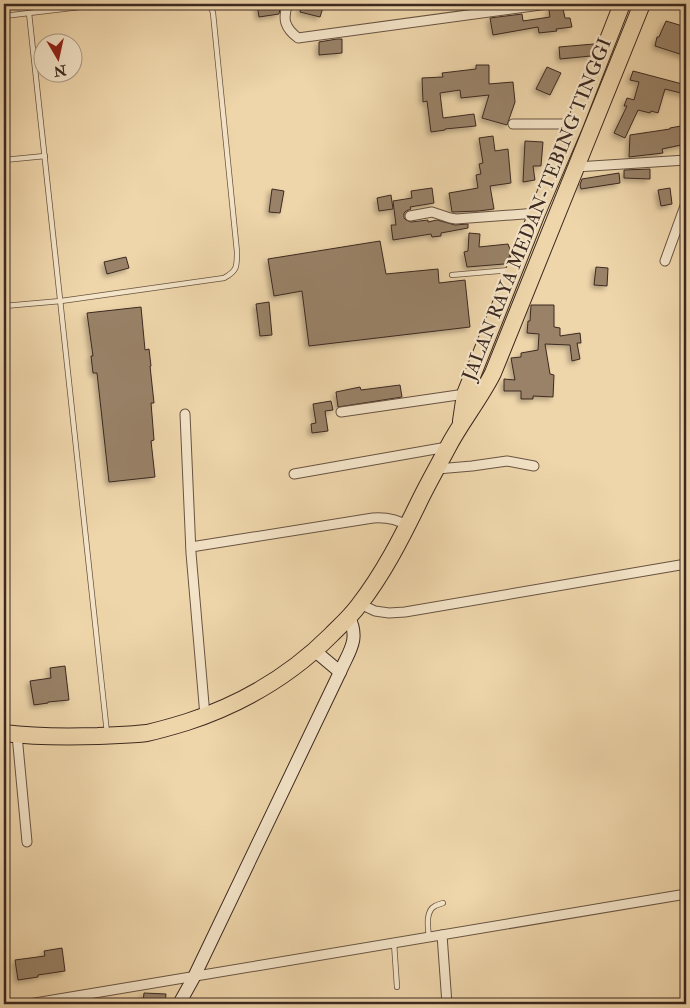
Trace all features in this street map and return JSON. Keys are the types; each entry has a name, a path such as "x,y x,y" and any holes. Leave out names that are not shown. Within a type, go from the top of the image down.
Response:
{"highway":[{"name":"JALAN RAYA MEDAN-TEBING TINGGI","path":"460,425 465,394 622,4"},
{"name":"JALAN RAYA MEDAN-TEBING TINGGI","path":"10,734 60,737 129,735 170,727 205,716 248,697 274,682 315,651 349,617 360,604 396,549 418,503 460,425 478,400 493,373 642,4"}],"street":[{"path":"288,4 285,10 285,21 293,34 298,38 548,4"},
{"path":"513,124 575,124"},
{"path":"576,167 686,160"},
{"path":"665,261 686,203"},
{"path":"410,216 432,212 456,219 537,213"},
{"path":"341,412 465,394"},
{"path":"185,414 191,547 205,716"},
{"path":"294,474 448,447"},
{"path":"437,469 507,461 534,466"},
{"path":"191,547 373,518 393,519 408,526"},
{"path":"360,604 375,611 389,613 405,612 686,564"},
{"path":"178,1004 194,977 340,672 354,640 354,628 349,617"},
{"path":"315,651 340,672"},
{"path":"10,734 27,842"},
{"path":"28,1004 67,1001 194,977 686,894"},
{"path":"442,935 447,1004"}],"lane":[{"path":"4,16 105,4"},
{"path":"4,306 61,301 224,278 233,273 237,266 237,252 213,13 210,4"},
{"path":"29,13 108,736"},
{"path":"4,160 45,156"},
{"path":"452,275 515,269"},
{"path":"429,938 428,917 431,909 443,903"},
{"path":"394,943 397,987"}],"building":[{"path":"257,4 281,4 279,14 259,17"},
{"path":"302,4 324,4 320,17 300,12"},
{"path":"554,4 562,4 565,18 570,18 572,27 539,33 538,27 493,35 490,18 522,14 523,21 550,17 549,10 552,9"},
{"path":"666,21 686,27 686,56 655,46 657,37 659,37"},
{"path":"342,39 342,53 319,55 319,42"},
{"path":"594,44 591,56 560,59 559,47"},
{"path":"476,65 489,65 489,84 513,82 515,102 507,125 482,118 489,95 461,98 460,90 440,93 443,118 474,114 476,126 431,132 427,101 423,102 422,78 443,77 442,73 476,69"},
{"path":"547,67 561,73 550,95 536,89"},
{"path":"633,71 686,85 686,89 685,94 665,89 658,113 638,110 625,138 614,133 627,106 624,106 627,98 634,100 639,82 630,80"},
{"path":"681,126 681,130 686,129 686,144 662,149 663,153 629,157 630,135"},
{"path":"493,136 495,151 508,149 511,183 490,186 494,209 452,212 449,193 478,188 476,175 481,174 479,164 483,163 479,138"},
{"path":"525,141 543,142 541,166 533,166 535,180 523,182"},
{"path":"650,169 650,179 624,178 624,170"},
{"path":"619,173 620,183 581,189 582,179"},
{"path":"432,188 434,203 410,207 411,209 404,213 404,218 411,222 437,220 455,225 468,224 468,228 441,233 441,236 432,237 431,234 393,240 391,225 396,225 393,201 412,198 411,191"},
{"path":"670,188 672,204 661,206 658,190"},
{"path":"272,189 284,191 280,213 269,212"},
{"path":"391,195 393,209 379,211 377,198"},
{"path":"469,233 480,234 479,247 508,244 511,252 508,260 504,264 467,267 464,252 468,251"},
{"path":"380,241 386,274 438,269 439,283 465,280 470,327 309,346 302,291 274,296 268,259"},
{"path":"126,257 129,268 107,274 104,262"},
{"path":"596,267 608,268 607,286 594,285"},
{"path":"269,302 272,335 260,336 256,304"},
{"path":"531,305 554,305 554,327 560,328 560,336 580,333 581,343 577,343 580,359 572,361 570,345 545,344 550,374 554,375 553,397 533,396 533,399 521,399 521,391 504,391 504,379 515,380 511,358 521,357 521,353 538,350 539,334 527,333"},
{"path":"141,307 145,350 149,349 151,366 154,440 151,441 155,477 109,482 97,373 93,373 91,356 93,356 87,313"},
{"path":"400,385 402,397 338,407 336,392 360,387 361,390"},
{"path":"331,401 333,410 325,411 328,431 312,433 311,424 316,423 313,404"},
{"path":"65,666 69,700 34,705 30,681 51,678 50,668"},
{"path":"62,948 65,971 18,980 15,960 45,956 44,951"},
{"path":"144,993 166,994 165,1003 143,1002"}]}
